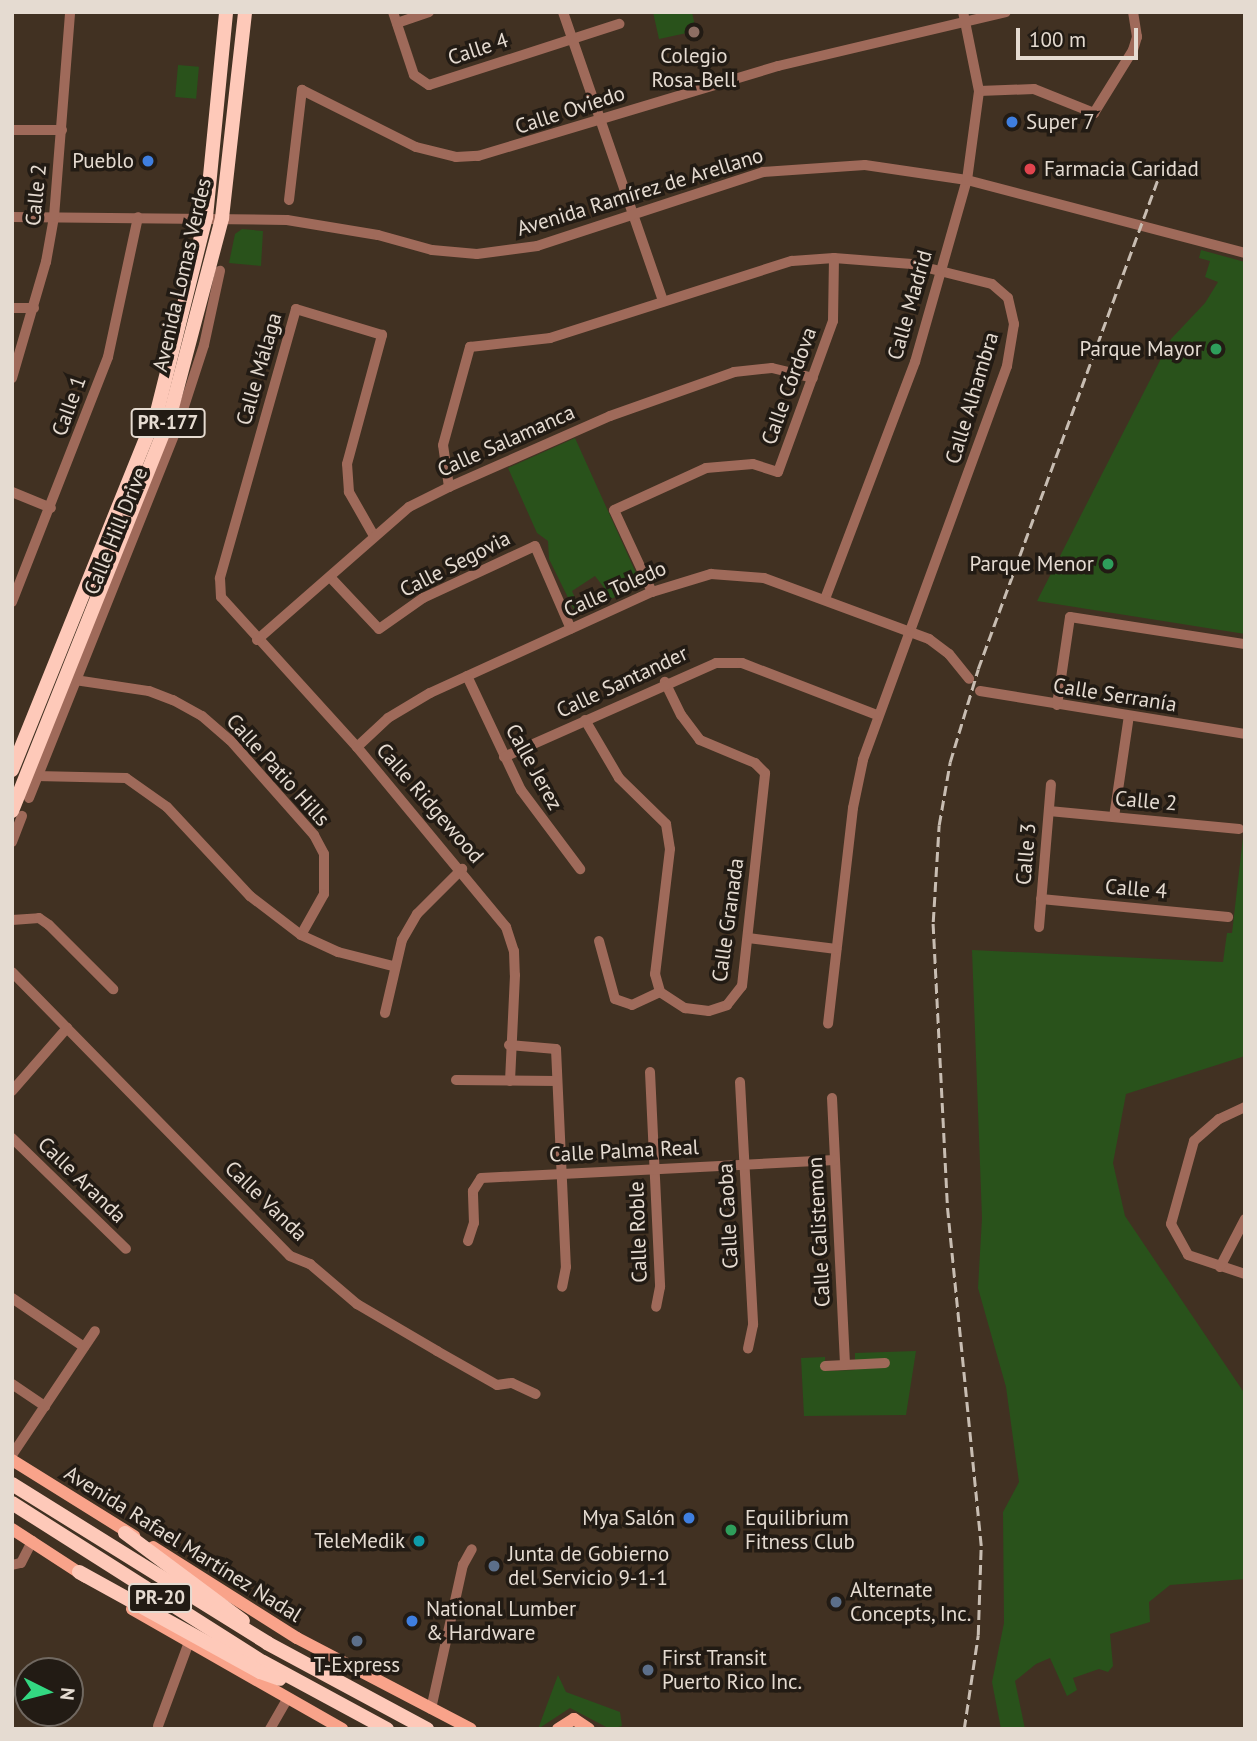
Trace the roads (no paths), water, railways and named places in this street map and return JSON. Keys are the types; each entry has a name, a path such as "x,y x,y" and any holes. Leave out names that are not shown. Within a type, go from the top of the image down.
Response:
{"highway":[{"name":"Avenida Lomas Verdes","path":"12,770 157,412 206,217 226,12"},
{"name":"Avenida Lomas Verdes","path":"17,814 169,418 222,218 245,12"},
{"name":"PR-20","path":"12,1484 267,1643 427,1729"},
{"name":"PR-20","path":"12,1503 311,1689 387,1729"},
{"path":"125,1533 230,1610 267,1643"},
{"path":"79,1572 260,1672 311,1689"}],"main road":[{"name":"Avenida Rafael Martínez Nadal","path":"12,1458 125,1533 335,1658 471,1729"},
{"path":"12,1529 115,1599 287,1700 342,1729"},
{"path":"559,1728 574,1719 589,1729"}],"street":[{"name":"Calle 2","path":"12,378 34,308 54,217 69,12"},
{"name":"Calle 4","path":"393,12 414,75 429,85 619,24"},
{"path":"397,23 429,12"},
{"path":"563,12 663,301"},
{"name":"Calle Oviedo","path":"289,200 302,90 416,147 456,157 498,154 600,119 778,66 965,17 1006,12"},
{"path":"979,91 1034,89 1094,113 1133,50 1137,37 1133,12"},
{"name":"Calle Madrid","path":"825,599 915,362 967,180 979,91 965,17"},
{"path":"12,130 62,130"},
{"name":"Avenida Ramírez de Arellano","path":"12,217 206,217 287,220 368,233 432,250 477,254 537,246 728,181 805,166 888,166 967,180 1245,253"},
{"name":"Calle 1","path":"12,602 108,357 138,217"},
{"name":"Calle Alhambra","path":"449,487 443,445 470,347 550,338 762,268 834,258 886,260 940,271 999,288 1008,298 1014,324 1007,366 979,449 877,715 853,808 828,1024"},
{"name":"Calle Córdova","path":"652,592 614,510 706,468 753,464 778,472 833,321 834,258"},
{"name":"Calle Hill Drive","path":"29,798 178,425 204,345 220,271"},
{"path":"12,308 34,308"},
{"name":"Calle Málaga","path":"257,640 221,597 220,578 296,309 382,335 348,464 349,492 374,536"},
{"name":"Calle Salamanca","path":"257,640 409,507 449,487 610,415 734,372 772,368 813,378"},
{"path":"12,492 51,508"},
{"name":"Calle Segovia","path":"330,577 379,629 423,598 535,546 571,629"},
{"name":"Calle Toledo","path":"357,747 404,707 467,676 692,576 731,573 764,578 825,599 909,631 940,647 969,679"},
{"path":"1057,705 1070,617 1245,644"},
{"name":"Calle Ridgewood","path":"257,640 357,747 462,869 506,927 514,951 509,1045 510,1081"},
{"name":"Calle Santander","path":"504,757 707,665 742,663 877,715"},
{"name":"Calle Jerez","path":"467,676 504,757 541,821 580,869"},
{"name":"Calle Patio Hills","path":"75,680 149,691 202,716 258,772 314,835 324,854 324,894 301,935"},
{"name":"Calle Granada","path":"660,992 685,1008 709,1011 727,1005 742,986 765,773 755,763 700,740 681,715 665,682"},
{"name":"Calle Serranía","path":"980,691 1245,734"},
{"path":"1114,817 1129,716"},
{"path":"585,720 619,778 666,824 670,849 655,974 660,992 632,1005 615,999 599,940"},
{"path":"36,776 107,775 126,778 146,789 250,896 301,935 338,952 393,966"},
{"name":"Calle 3","path":"1039,927 1051,785"},
{"name":"Calle 2","path":"1049,811 1239,829"},
{"path":"12,842 17,814"},
{"path":"385,1013 393,966 417,914 462,869"},
{"name":"Calle 4","path":"1041,899 1228,917"},
{"path":"15,915 39,918 49,925 113,989"},
{"path":"748,938 836,949"},
{"name":"Calle Vanda","path":"12,972 290,1256 310,1264 357,1304 497,1385 512,1383 536,1394"},
{"path":"12,1091 67,1028"},
{"path":"509,1045 556,1049 566,1267 562,1287"},
{"name":"Calle Roble","path":"650,1072 660,1287 656,1307"},
{"path":"456,1080 557,1081"},
{"name":"Calle Caoba","path":"740,1082 753,1325 748,1348"},
{"name":"Calle Calistemon","path":"832,1098 845,1365"},
{"path":"1245,1107 1219,1119 1194,1141 1171,1224 1188,1255 1245,1274"},
{"name":"Calle Aranda","path":"12,1138 126,1249"},
{"name":"Calle Palma Real","path":"468,1241 474,1223 473,1191 481,1178 835,1160"},
{"path":"1220,1267 1245,1220"},
{"path":"12,1298 84,1347"},
{"path":"12,1458 95,1331"},
{"path":"825,1366 884,1363"},
{"path":"12,1384 45,1406"},
{"path":"17,1562 32,1541"},
{"path":"431,1709 463,1565 472,1549"},
{"path":"158,1726 189,1642"},
{"path":"270,1729 287,1700"}],"railway":[{"path":"964,1729 978,1635 981,1546 947,1203 933,922 939,825 950,762 978,669 1159,176"}],"place":[{"name":"Colegio Rosa-Bell","path":"694,32"},
{"name":"Super 7","path":"1012,122"},
{"name":"Pueblo","path":"148,161"},
{"name":"Farmacia Caridad","path":"1030,169"},
{"name":"Parque Mayor","path":"1216,349"},
{"name":"Parque Menor","path":"1108,564"},
{"name":"Mya Salón","path":"689,1518"},
{"name":"Equilibrium Fitness Club","path":"731,1530"},
{"name":"TeleMedik","path":"419,1541"},
{"name":"Junta de Gobierno del Servicio 9-1-1","path":"494,1566"},
{"name":"Alternate Concepts, Inc.","path":"836,1602"},
{"name":"National Lumber & Hardware","path":"412,1621"},
{"name":"T-Express","path":"357,1641"},
{"name":"First Transit Puerto Rico Inc.","path":"648,1670"}]}
